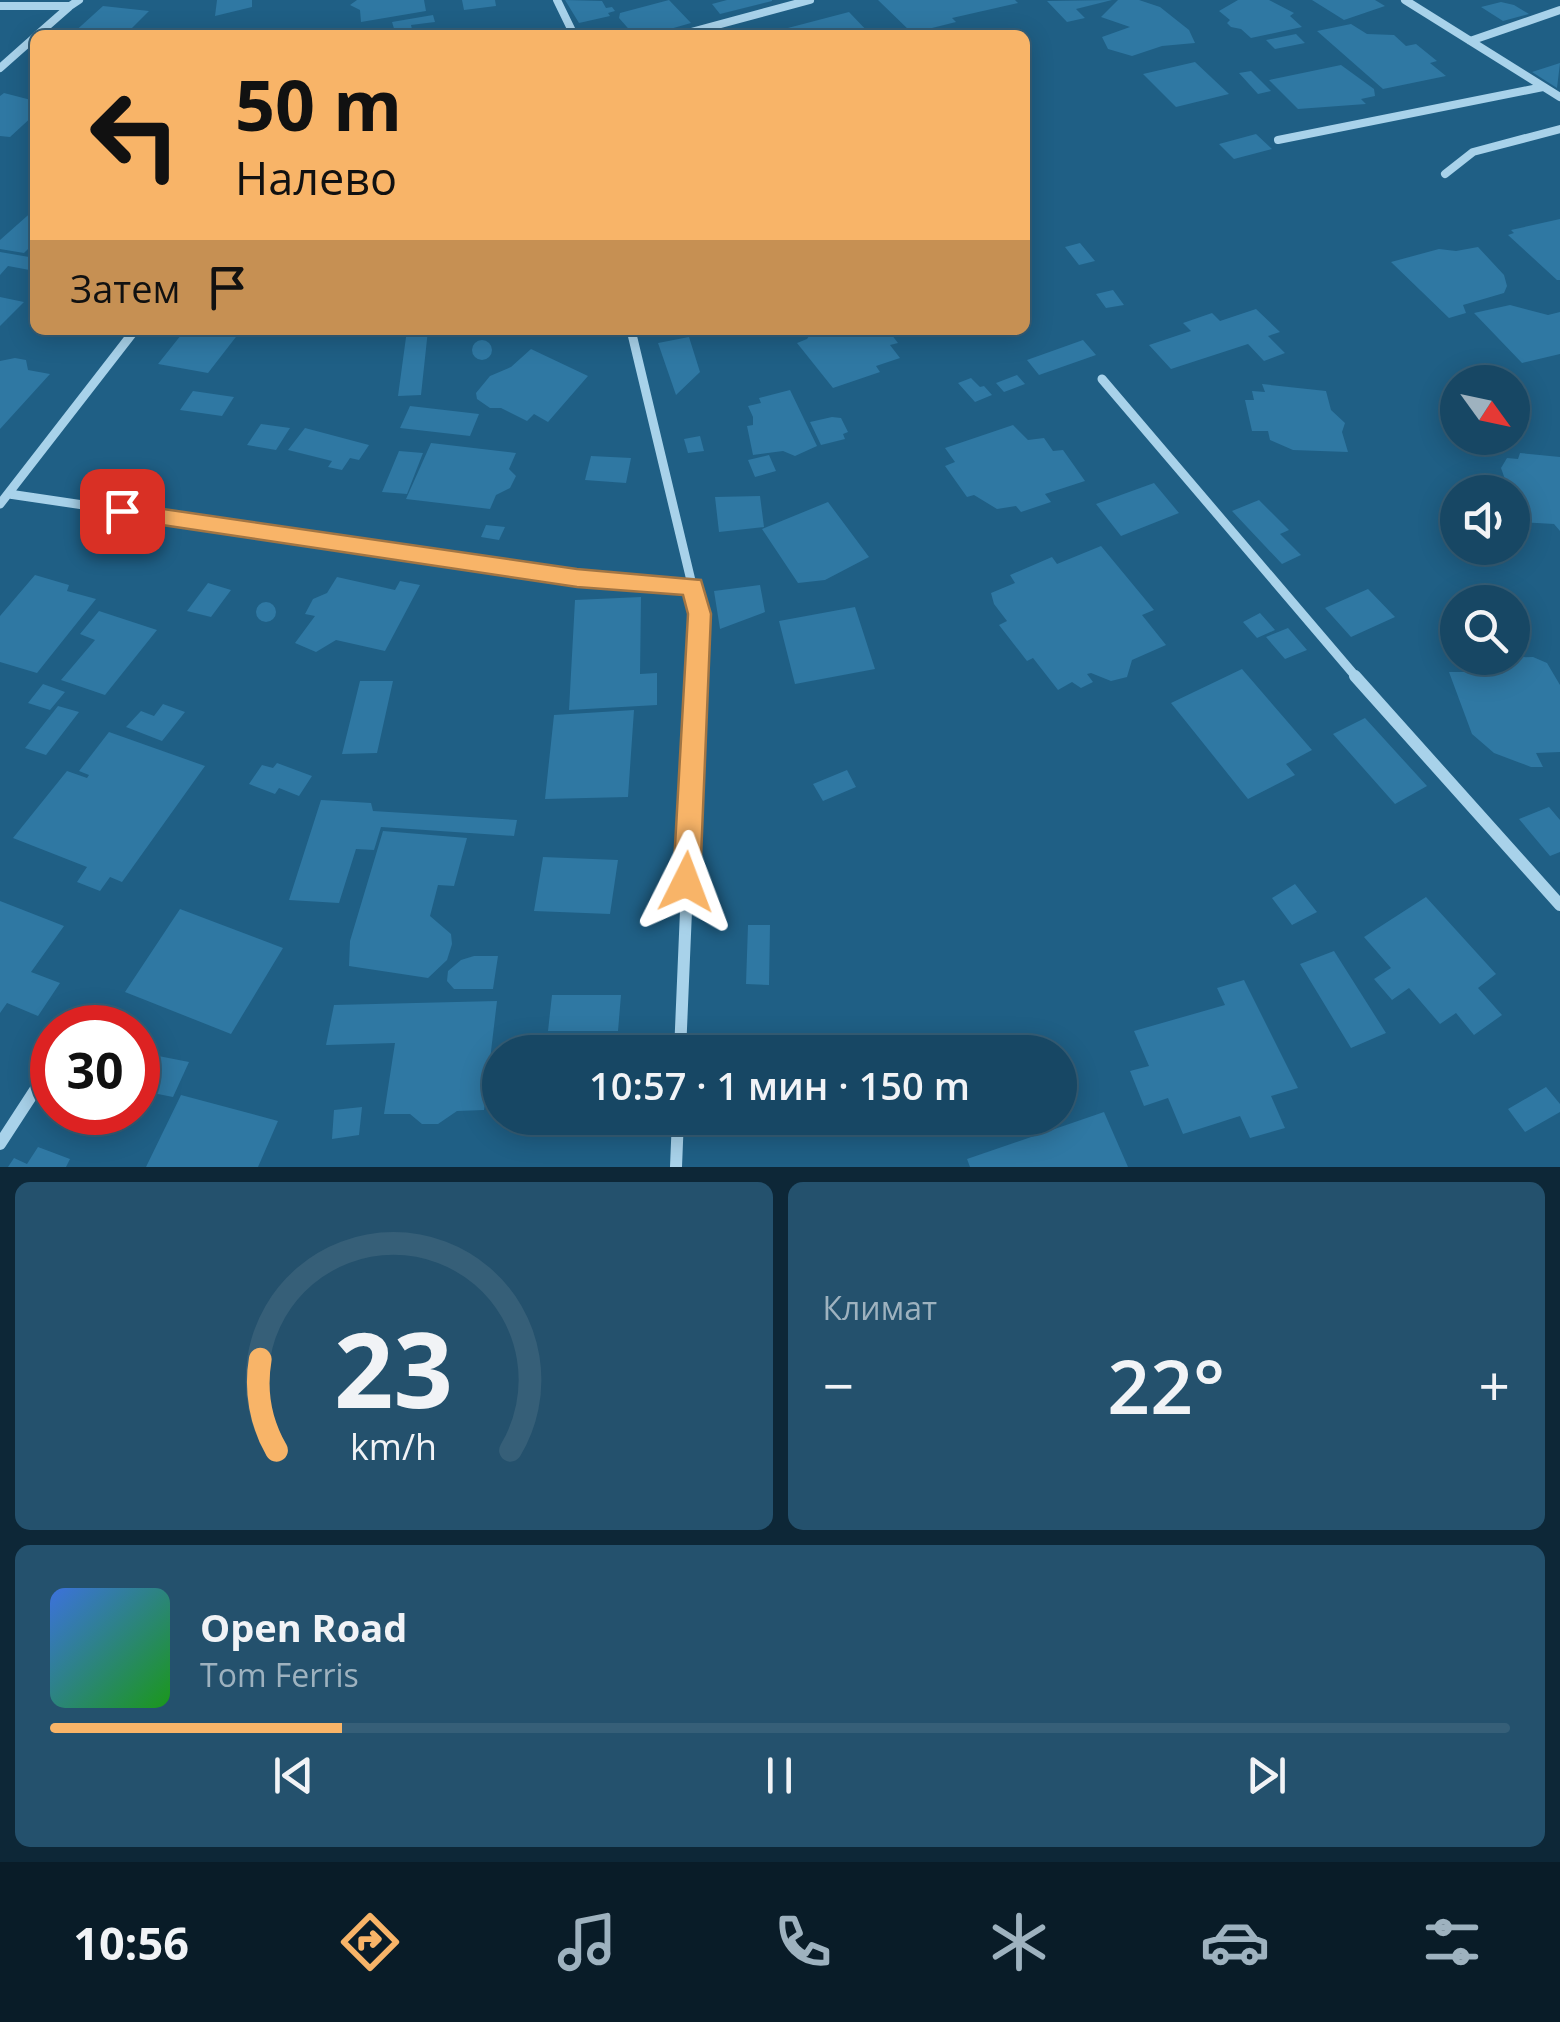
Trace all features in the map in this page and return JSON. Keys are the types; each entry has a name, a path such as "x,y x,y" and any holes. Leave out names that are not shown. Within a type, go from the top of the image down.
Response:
{"street":[{"path":"43,30 79,0"},
{"path":"556,0 571,30"},
{"path":"699,30 810,0"},
{"path":"1404,0 1560,97"},
{"path":"0,6 70,6"},
{"path":"1470,41 1560,10"},
{"path":"0,68 30,41"},
{"path":"1278,140 1543,87"},
{"path":"1446,174 1473,152 1560,129"},
{"path":"0,504 131,335"},
{"path":"632,335 699,614 681,1035"},
{"path":"1102,379 1297,611 1560,905"},
{"path":"0,484 12,490 577,578 692,587"},
{"path":"0,1144 30,1098"},
{"path":"676,1167 677,1135"}],"building":[{"path":"217,0 252,0 252,7 215,16"},
{"path":"357,0 424,0 426,11 361,22 360,10 350,5"},
{"path":"462,0 495,0 496,6 464,10"},
{"path":"565,0 602,1 606,8 615,11 608,13 610,16 579,23"},
{"path":"669,0 691,23 666,30 630,30 619,18 620,13"},
{"path":"727,0 772,1 720,14 712,4"},
{"path":"878,0 1018,3 952,18 956,22 924,30 909,30"},
{"path":"1112,0 1076,9 1085,18 1067,22 1047,1"},
{"path":"1118,0 1139,0 1160,7 1189,30 1195,43 1162,46 1132,56 1108,49 1102,37 1130,27 1101,17"},
{"path":"1238,0 1269,0 1294,13 1290,16 1302,27 1251,38 1241,29 1231,27 1227,23 1230,20 1219,11"},
{"path":"1312,0 1375,0 1385,6 1344,20"},
{"path":"1501,2 1529,14 1503,21 1481,7"},
{"path":"103,6 149,11 130,30 77,30"},
{"path":"849,12 866,30 785,30"},
{"path":"433,15 435,22 411,25 412,30 394,30 392,22"},
{"path":"1351,24 1367,34 1394,35 1406,46 1416,44 1437,61 1430,63 1446,76 1383,89 1317,31"},
{"path":"1296,34 1305,43 1275,49 1266,40"},
{"path":"1195,62 1229,94 1176,107 1143,74"},
{"path":"1560,63 1557,88 1532,72"},
{"path":"1341,65 1374,89 1375,96 1361,99 1366,104 1298,109 1269,80"},
{"path":"1251,71 1271,91 1258,94 1239,73"},
{"path":"4,93 30,100 30,119 10,137 0,136 0,96"},
{"path":"1256,134 1272,149 1234,159 1219,144"},
{"path":"30,213 30,249 24,253 0,249 0,240"},
{"path":"1560,219 1557,280 1508,235 1514,233 1511,230"},
{"path":"1080,243 1095,261 1079,265 1065,247"},
{"path":"1478,247 1504,275 1507,286 1504,293 1463,305 1466,313 1449,318 1391,262 1439,249"},
{"path":"0,252 30,257 30,270 8,266 0,275"},
{"path":"1113,290 1124,305 1106,308 1096,294"},
{"path":"0,297 24,302 0,326"},
{"path":"1510,305 1548,315 1560,312 1560,354 1522,363 1474,313"},
{"path":"1256,309 1280,332 1268,336 1285,353 1264,361 1248,344 1171,369 1149,345 1191,331 1183,323 1212,313 1220,321"},
{"path":"181,335 237,335 208,373 158,364"},
{"path":"406,335 427,335 421,395 398,396"},
{"path":"810,335 892,335 898,343 890,345 900,358 876,366 880,372 833,388 797,343"},
{"path":"689,337 700,372 676,395 658,343"},
{"path":"482,340 492,350 482,360 472,350"},
{"path":"1083,340 1096,355 1039,375 1027,360"},
{"path":"531,349 588,376 548,422 534,414 527,421 501,408 490,408 477,399 476,393 490,376 511,367"},
{"path":"26,360 28,370 50,374 0,429 0,361"},
{"path":"1017,375 1025,384 1004,392 996,383"},
{"path":"971,378 992,395 975,402 958,383"},
{"path":"1262,384 1326,391 1331,410 1345,423 1342,432 1348,452 1293,450 1270,440 1268,431 1252,431 1245,400 1254,400 1252,391 1265,392"},
{"path":"790,390 817,446 795,456 783,451 753,455 747,426 753,425 753,417 748,406 761,403 759,398"},
{"path":"193,391 234,397 222,416 180,410"},
{"path":"410,406 479,414 470,436 400,428"},
{"path":"841,418 848,432 843,434 845,439 821,445 810,422"},
{"path":"261,424 290,428 276,450 247,445"},
{"path":"1013,425 1028,440 1044,438 1053,451 1063,450 1085,481 1045,494 1051,502 1021,512 1016,506 997,509 974,495 967,497 945,466 955,462 945,448"},
{"path":"305,428 369,445 359,460 350,458 342,470 328,467 332,461 288,450"},
{"path":"700,436 704,451 688,453 684,439"},
{"path":"431,443 516,453 509,469 516,476 510,488 496,495 490,509 406,499"},
{"path":"399,451 423,453 407,494 382,492"},
{"path":"1530,454 1560,457 1560,531 1554,524 1530,523 1530,475 1503,475 1501,468 1507,458 1518,459 1519,455"},
{"path":"769,455 776,471 755,477 748,460"},
{"path":"591,456 631,458 626,483 585,480"},
{"path":"1154,483 1179,513 1121,536 1096,504"},
{"path":"760,496 764,527 719,532 715,497"},
{"path":"1259,500 1289,530 1280,534 1301,555 1282,564 1232,511"},
{"path":"828,502 869,557 825,580 798,583 762,529"},
{"path":"486,525 505,527 499,540 481,537"},
{"path":"1101,546 1154,610 1142,615 1166,645 1132,660 1127,677 1111,681 1091,673 1087,674 1093,682 1081,688 1072,682 1058,690 1033,658 1027,661 999,625 1007,621 991,593 1015,583 1010,575 1052,557 1057,564"},
{"path":"35,575 69,585 67,591 96,599 37,673 0,662 0,616"},
{"path":"337,577 395,590 400,581 420,585 385,651 336,640 316,652 295,643 315,616 305,614 313,599 327,593"},
{"path":"208,583 231,590 211,617 187,611"},
{"path":"760,585 765,612 720,629 714,591"},
{"path":"1368,589 1395,617 1351,637 1325,608"},
{"path":"641,597 640,674 657,673 657,705 569,710 575,600"},
{"path":"266,602 276,612 266,622 256,612"},
{"path":"855,607 875,669 795,684 779,621"},
{"path":"99,611 157,630 105,695 61,680 95,640 80,634"},
{"path":"1260,613 1275,630 1257,638 1243,622"},
{"path":"1288,628 1307,650 1285,659 1266,637"},
{"path":"1530,657 1547,663 1560,685 1560,752 1536,753 1543,767 1531,767 1494,753 1472,734 1450,675 1530,675"},
{"path":"1242,669 1312,750 1286,764 1295,775 1248,799 1171,703"},
{"path":"360,681 393,681 377,753 342,754"},
{"path":"43,684 65,692 50,710 28,703"},
{"path":"163,704 185,712 162,741 126,727 141,711 154,716"},
{"path":"58,706 79,712 46,755 25,748"},
{"path":"634,710 628,797 545,799 554,715"},
{"path":"1365,718 1427,786 1395,804 1333,734"},
{"path":"109,732 205,766 122,882 110,877 100,891 77,882 87,867 13,838 67,771 87,778 89,775 79,771"},
{"path":"277,763 312,776 299,796 279,788 275,794 249,784 262,765 273,768"},
{"path":"847,770 856,787 823,801 813,784"},
{"path":"321,800 371,803 373,811 517,820 514,836 381,827 374,850 356,849 339,903 289,900"},
{"path":"1549,807 1560,820 1560,852 1550,856 1519,819"},
{"path":"383,831 467,838 454,886 438,885 430,916 451,934 452,944 447,960 428,978 349,966 350,941"},
{"path":"543,857 618,860 610,914 534,911"},
{"path":"1295,884 1317,912 1292,925 1272,898"},
{"path":"1426,897 1496,974 1478,988 1502,1015 1474,1035 1456,1013 1440,1024 1409,988 1392,1000 1374,979 1391,968 1364,937"},
{"path":"0,901 64,926 31,972 60,983 45,1005 30,1005 30,1013 7,1003 0,1013"},
{"path":"180,909 283,948 231,1034 125,992"},
{"path":"748,925 770,925 769,985 746,984"},
{"path":"1334,951 1386,1033 1351,1048 1300,964"},
{"path":"498,956 493,989 454,989 447,981 448,971 461,960"},
{"path":"1244,980 1298,1088 1271,1096 1285,1128 1250,1138 1240,1116 1183,1134 1168,1098 1144,1106 1130,1071 1149,1066 1134,1031 1225,1005 1217,988"},
{"path":"552,995 621,995 618,1031 548,1031"},
{"path":"497,1001 493,1035 482,1035 482,1110 457,1111 438,1124 422,1124 410,1114 384,1114 395,1043 326,1045 334,1005"},
{"path":"160,1056 189,1062 173,1097 160,1094"},
{"path":"1546,1087 1560,1104 1560,1112 1525,1132 1508,1109"},
{"path":"181,1095 278,1121 258,1167 146,1167"},
{"path":"362,1107 359,1135 332,1139 334,1110"},
{"path":"1104,1112 1128,1167 970,1167 967,1159 1037,1135 1077,1135 1077,1121"},
{"path":"38,1147 70,1159 66,1167 8,1167 14,1158 27,1164"}],"route":[{"path":"122,511 577,578 692,587 699,614 686,882"}]}
